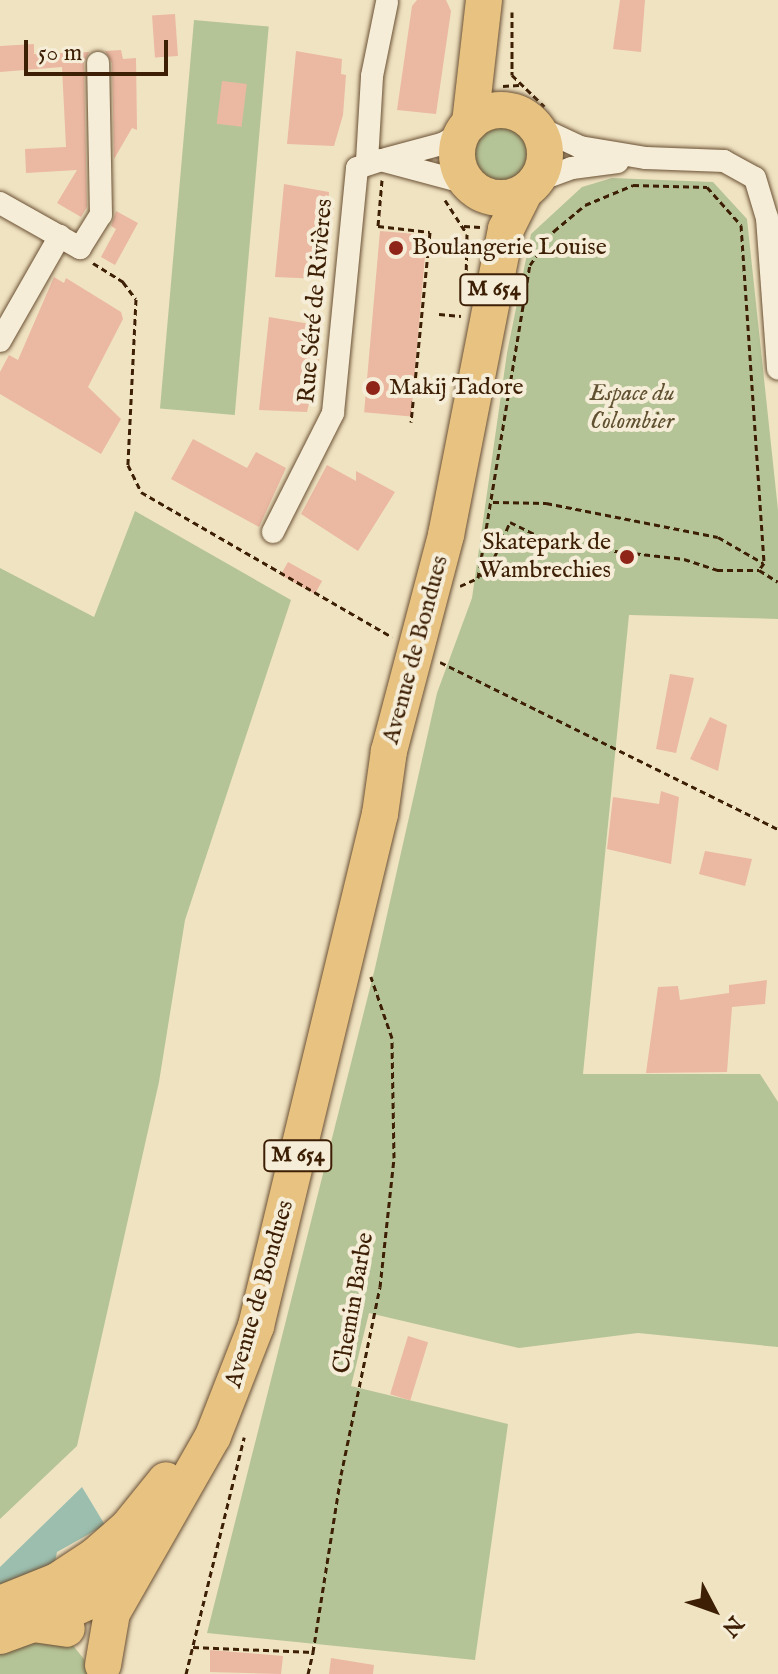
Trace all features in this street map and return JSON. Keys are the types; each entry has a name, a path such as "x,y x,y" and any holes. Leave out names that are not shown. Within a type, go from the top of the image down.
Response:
{"main road":[{"path":"484,0 466,128 457,159 461,190 496,198 529,186 544,154 523,108 498,74 500,0"},
{"path":"466,128 490,112 523,108"},
{"name":"Avenue de Bondues","path":"105,1670 112,1613 230,1400 250,1346 380,814 389,751 446,535 506,229 529,186"},
{"name":"Avenue de Bondues","path":"461,190 483,240 472,393"},
{"name":"Avenue de Bondues","path":"380,814 407,745 443,598 446,535"},
{"path":"0,1604 57,1581 128,1527 184,1454 250,1346"},
{"name":"Avenue de Bondues","path":"0,1636 43,1623 85,1603 183,1486"},
{"path":"43,1623 84,1639 105,1670"}],"street":[{"name":"Rue Séré de Rivières","path":"273,532 333,413 351,187 357,168 374,161 372,76 387,2"},
{"path":"0,203 80,248 101,215 98,63"},
{"path":"523,108 580,147 646,158 724,161 755,178 767,218 778,369"},
{"path":"374,161 442,144 466,128"},
{"path":"529,186 572,168 646,158"},
{"path":"374,161 461,190"},
{"path":"0,341 60,236"}],"path":[{"path":"514,0 510,67 523,108"},
{"path":"374,161 378,226 430,232 411,422"},
{"path":"478,578 530,265 554,231 607,192 633,185 707,187 741,225 764,563 759,570"},
{"path":"461,190 464,226"},
{"path":"80,248 89,260 129,287 136,299 128,465 141,492 405,644 410,628 420,630"},
{"path":"439,314 465,317"},
{"path":"493,502 546,503 718,537 764,563"},
{"path":"459,587 478,578 490,567 510,522 555,544 684,559 717,570 759,570 778,582"},
{"path":"440,662 778,829"},
{"name":"Chemin Barbe","path":"308,1674 341,1475 380,1287 394,1158 392,1038 374,980 366,973"},
{"path":"193,1647 313,1652"}],"green space":[{"path":"194,20 269,27 235,415 160,409"},
{"path":"501,124 523,132 531,154 523,176 501,184 479,176 471,154 479,132"},
{"name":"Espace du Colombier","path":"612,178 713,182 747,219 778,510 778,619 629,615 583,1074 760,1074 778,1102 778,1347 638,1333 519,1348 369,1313 351,1386 508,1424 475,1660 207,1633 375,968 437,693 472,598 507,353 531,234 582,187"},
{"path":"135,511 291,600 185,920 159,1082 77,1446 0,1519 0,568 94,617"},
{"path":"15,1641 71,1643 96,1674 0,1674 0,1653"}],"shaded area":[{"path":"82,1487 105,1525 57,1552 54,1567 0,1591 0,1567"}],"building":[{"path":"417,0 446,0 451,11 436,114 397,110 412,6"},
{"path":"620,0 645,0 641,52 613,49"},
{"path":"175,14 178,56 155,58 152,16"},
{"path":"34,44 34,54 89,52 84,63 87,207 81,217 57,203 77,170 26,173 25,149 66,147 62,67 0,72 0,46"},
{"path":"121,50 123,59 136,58 137,130 132,128 114,159 112,63 105,51"},
{"path":"296,51 342,59 341,74 346,75 343,115 334,146 287,144"},
{"path":"222,81 247,84 242,127 217,124"},
{"path":"284,184 329,192 328,207 334,208 321,279 275,277"},
{"path":"116,211 138,223 115,265 101,257 116,229 111,226"},
{"path":"380,231 427,235 411,416 364,412"},
{"path":"54,277 64,283 66,278 121,312 123,319 88,387 121,419 101,454 0,394 0,372 9,355 18,360"},
{"path":"269,317 316,325 319,359 307,412 259,410"},
{"path":"193,439 247,468 256,452 286,468 259,527 171,479"},
{"path":"327,465 356,481 356,471 395,492 358,551 301,514"},
{"path":"288,562 322,581 315,594 281,575"},
{"path":"670,674 694,678 676,753 656,749"},
{"path":"710,717 727,725 718,771 690,759"},
{"path":"661,791 679,797 671,864 607,849 613,797 659,804"},
{"path":"705,851 752,859 745,886 699,874"},
{"path":"767,980 765,1004 732,1007 727,1072 646,1073 658,987 678,986 680,1000 729,993 729,985"},
{"path":"408,1336 428,1342 410,1400 390,1394"},
{"path":"210,1650 283,1656 281,1674 210,1672"},
{"path":"331,1658 374,1665 373,1674 329,1674"}],"place":[{"name":"Boulangerie Louise","path":"396,248"},
{"name":"Makij Tadore","path":"373,388"},
{"name":"Skatepark de Wambrechies","path":"627,557"}]}
